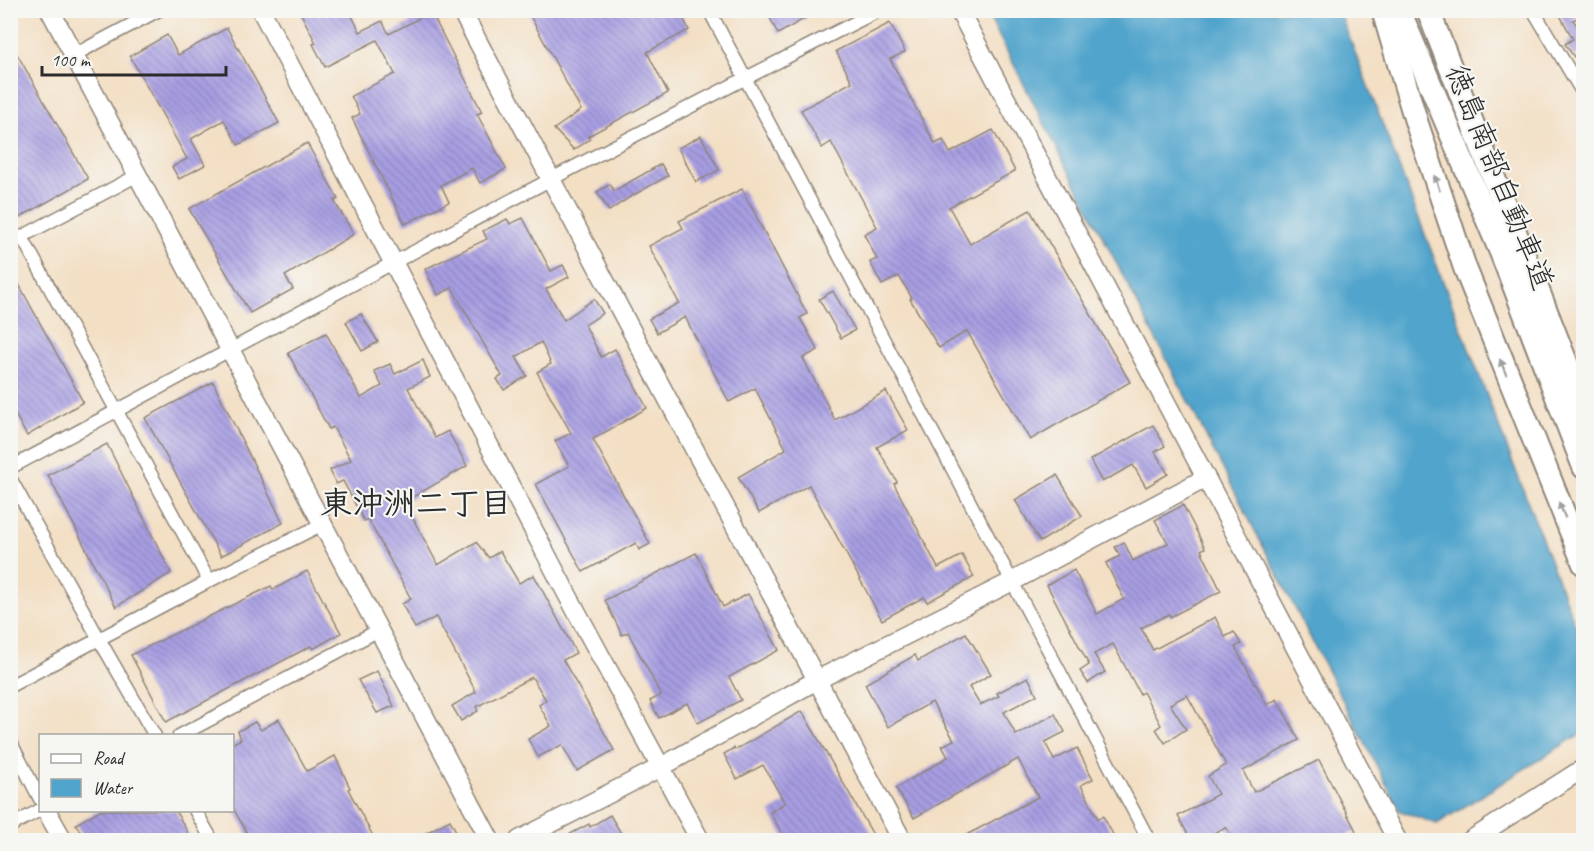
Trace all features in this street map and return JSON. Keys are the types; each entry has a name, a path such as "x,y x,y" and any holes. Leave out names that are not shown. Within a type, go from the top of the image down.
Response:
{"highway":[{"path":"1383,10 1416,121 1465,268 1584,564"},
{"name":"徳島南部自動車道","path":"1399,10 1503,257 1584,467"},
{"path":"1428,10 1584,408"}],"street":[{"path":"50,10 490,840"},
{"path":"74,55 159,10"},
{"path":"261,10 567,594 700,840"},
{"path":"461,10 902,840"},
{"path":"709,10 1149,840"},
{"path":"10,468 551,179 880,10"},
{"path":"958,10 1204,480 1397,840"},
{"path":"958,10 1397,840"},
{"path":"1533,10 1584,95"},
{"path":"10,243 138,175"},
{"path":"22,237 209,580"},
{"path":"10,478 154,734"},
{"path":"519,840 661,767 817,680 1011,582 1204,480"},
{"path":"10,686 209,580 323,524"},
{"path":"181,734 379,630"},
{"path":"10,741 39,797"},
{"path":"1472,840 1584,768"},
{"path":"10,826 39,811"},
{"path":"47,812 63,840"},
{"path":"196,812 212,840"}],"water":[{"path":"986,11 1339,11 1583,645 1583,732 1437,824 1400,811"}],"building":[{"path":"299,10 349,10 360,32 382,21 389,34 431,12 482,112 477,114 506,169 480,183 472,168 441,185 449,202 405,224 352,118 360,114 351,96 395,74 377,40 325,67"},
{"path":"527,10 679,10 689,30 647,52 668,93 588,136 590,139 574,150 554,129 581,110"},
{"path":"766,10 819,10 778,34"},
{"path":"1557,10 1584,10 1584,15 1573,20 1584,35 1584,50 1574,57 1565,44 1573,39"},
{"path":"890,23 905,52 890,59 935,144 943,140 950,153 993,130 1015,171 949,207 970,244 1030,210 1130,382 1030,440 967,331 939,348 899,276 882,285 870,262 877,259 864,234 877,227 831,142 822,148 801,110 852,82 836,51"},
{"path":"227,28 279,123 238,145 224,120 191,139 205,165 179,179 172,167 187,159 130,56 167,35 178,55"},
{"path":"17,54 88,179 10,223 10,58"},
{"path":"701,136 719,170 696,182 678,148"},
{"path":"307,143 338,199 334,201 354,234 285,276 293,289 250,313 189,209"},
{"path":"661,164 668,176 609,211 597,192 610,184 614,191"},
{"path":"742,189 807,314 800,318 818,350 803,358 835,420 886,391 908,430 877,447 897,482 894,484 938,568 962,555 974,577 927,602 924,597 882,620 809,485 759,513 738,477 786,449 755,388 729,402 685,317 657,333 649,319 679,303 649,246 683,228 679,221"},
{"path":"523,218 551,271 563,265 569,277 546,289 564,320 594,299 603,313 585,325 601,357 615,349 647,408 593,439 650,544 639,550 636,543 583,572 536,484 569,466 555,441 571,433 537,372 551,364 541,342 516,357 527,376 504,390 497,379 502,376 452,288 438,295 425,269 487,239 483,231 507,219 510,224"},
{"path":"10,268 83,402 27,436 10,405"},
{"path":"833,291 855,330 841,338 819,299"},
{"path":"361,314 378,342 362,351 346,322"},
{"path":"326,333 361,398 382,386 374,371 390,364 395,374 423,360 430,377 408,388 435,438 448,431 467,466 404,502 438,565 476,542 489,558 500,551 519,583 534,575 576,653 563,660 614,750 577,771 562,745 538,757 528,739 551,726 539,705 546,700 532,677 476,707 478,711 461,721 452,706 476,692 436,617 415,628 402,604 411,599 368,519 364,521 343,481 336,484 330,470 351,460 333,427 329,429 288,353"},
{"path":"213,382 283,523 221,556 145,418"},
{"path":"1153,425 1165,446 1155,452 1168,474 1146,487 1133,465 1102,482 1090,460"},
{"path":"107,444 171,573 116,607 48,475"},
{"path":"1057,475 1082,516 1040,542 1015,500"},
{"path":"1183,505 1205,548 1201,550 1221,591 1170,617 1169,614 1141,628 1153,650 1215,617 1225,637 1234,632 1241,644 1235,647 1267,705 1277,699 1299,740 1243,771 1254,792 1319,760 1356,831 1339,840 1234,840 1226,827 1200,840 1191,840 1178,816 1218,794 1208,776 1226,765 1187,695 1170,704 1186,729 1165,743 1156,729 1161,725 1143,692 1140,694 1113,644 1094,654 1105,672 1088,683 1080,671 1089,665 1047,585 1074,570 1097,614 1124,599 1106,563 1120,556 1115,547 1124,542 1133,561 1168,543 1155,520"},
{"path":"696,553 723,607 748,594 779,650 729,677 741,700 698,723 687,703 659,718 650,701 661,695 628,632 622,635 605,600"},
{"path":"307,571 341,633 313,649 311,646 166,722 131,655 271,586 273,590"},
{"path":"966,633 991,674 969,687 980,705 1028,677 1037,695 1004,712 1016,735 1055,714 1065,732 1045,742 1054,760 1077,748 1093,779 1081,785 1098,819 1103,816 1116,840 957,840 1038,797 1018,759 914,818 896,788 948,757 942,746 954,740 932,702 888,727 865,684 915,655 918,661"},
{"path":"377,671 394,706 377,713 358,680"},
{"path":"802,711 876,840 786,840 770,812 785,803 763,765 737,779 724,754 734,748 735,750"},
{"path":"279,719 307,771 335,756 350,788 348,789 375,840 251,840 234,810 234,743 241,739 238,731 255,722 261,730"},
{"path":"97,812 176,812 192,840 85,840 76,824"},
{"path":"610,815 625,840 606,840 603,834 591,840 559,840 589,824 590,827"},
{"path":"450,820 458,835 447,840 413,840"}],"district":[{"name":"東沖洲二丁目","path":"416,503"}]}
